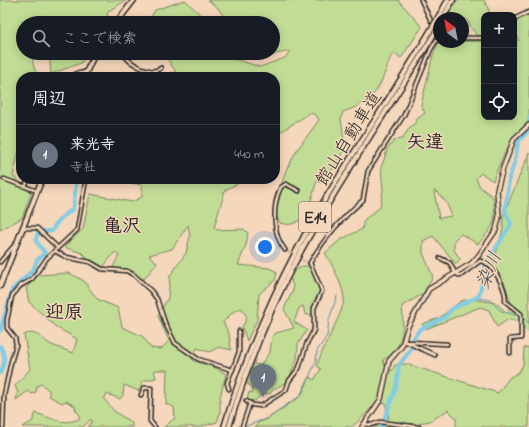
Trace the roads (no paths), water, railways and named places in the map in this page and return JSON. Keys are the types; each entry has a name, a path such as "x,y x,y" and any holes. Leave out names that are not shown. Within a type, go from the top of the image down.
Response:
{"highway":[{"path":"121,16 134,0"},
{"name":"館山自動車道","path":"224,427 253,344 268,308 303,239 344,169 407,70 448,0"},
{"path":"446,12 453,0"},
{"name":"館山自動車道","path":"229,427 257,347 288,276 306,241 348,170 433,35"},
{"path":"85,72 91,60"},
{"path":"0,286 40,184"}],"main road":[{"path":"363,426 381,399 389,361 406,342 408,326 430,289 476,259 496,230 499,218 497,190 503,168 514,138 529,125"}],"street":[{"path":"420,0 431,22"},
{"path":"517,18 529,12"},
{"path":"469,38 481,38"},
{"path":"246,401 261,406 283,393 299,368 307,343 314,330 314,308 322,290 309,263 325,239 350,210 363,200 368,171 404,115 433,46"},
{"path":"129,60 131,63 150,70 161,68"},
{"path":"4,179 16,182"},
{"path":"22,184 37,191"},
{"path":"3,427 4,394 10,362 16,345 15,338 7,328 9,306 16,290 32,279 47,258 76,230 85,184"},
{"path":"285,250 277,236 275,215 277,199 282,187 286,184 299,191"},
{"path":"23,228 32,227 40,230 57,247"},
{"path":"0,262 18,241"},
{"path":"55,251 66,257 90,262 102,269 127,271 134,275 151,291 157,299 165,323 175,342 198,359 215,363 232,371"},
{"path":"440,258 450,263 455,274 460,276 478,262 486,262 496,274 506,297 505,302 519,312 521,316 521,338 510,339 510,353"},
{"path":"230,390 227,383 239,352 239,331"},
{"path":"406,342 448,344"},
{"path":"406,342 435,355"},
{"path":"141,395 144,388 151,388 150,421 155,427"},
{"path":"242,427 250,403"},
{"path":"363,426 380,422 419,427"}],"waterway":[{"name":"染川","path":"529,117 529,123"},
{"name":"染川","path":"414,338 419,330 445,317 452,309 479,296 486,264 511,224 505,211 509,178 515,161 518,142 529,130"},
{"path":"0,331 12,290 33,270 37,260 45,253 36,241 37,235 43,231 52,231 61,218 73,209 76,184"},
{"path":"244,427 265,419 300,396 316,362 317,351 327,336 329,320 337,296"},
{"path":"476,298 490,300 501,311 519,316"},
{"path":"522,317 529,323"},
{"path":"0,346 4,360 0,373"},
{"name":"染川","path":"384,421 396,387 399,365 412,348"}],"tunnel":[{"path":"0,178 4,179"},
{"path":"285,250 307,263"},
{"path":"229,389 246,401"}],"place":[{"name":"来光寺","path":"263,397"}],"district":[{"name":"矢違","path":"425,141"},
{"name":"亀沢","path":"122,225"},
{"name":"迎原","path":"64,311"}]}
